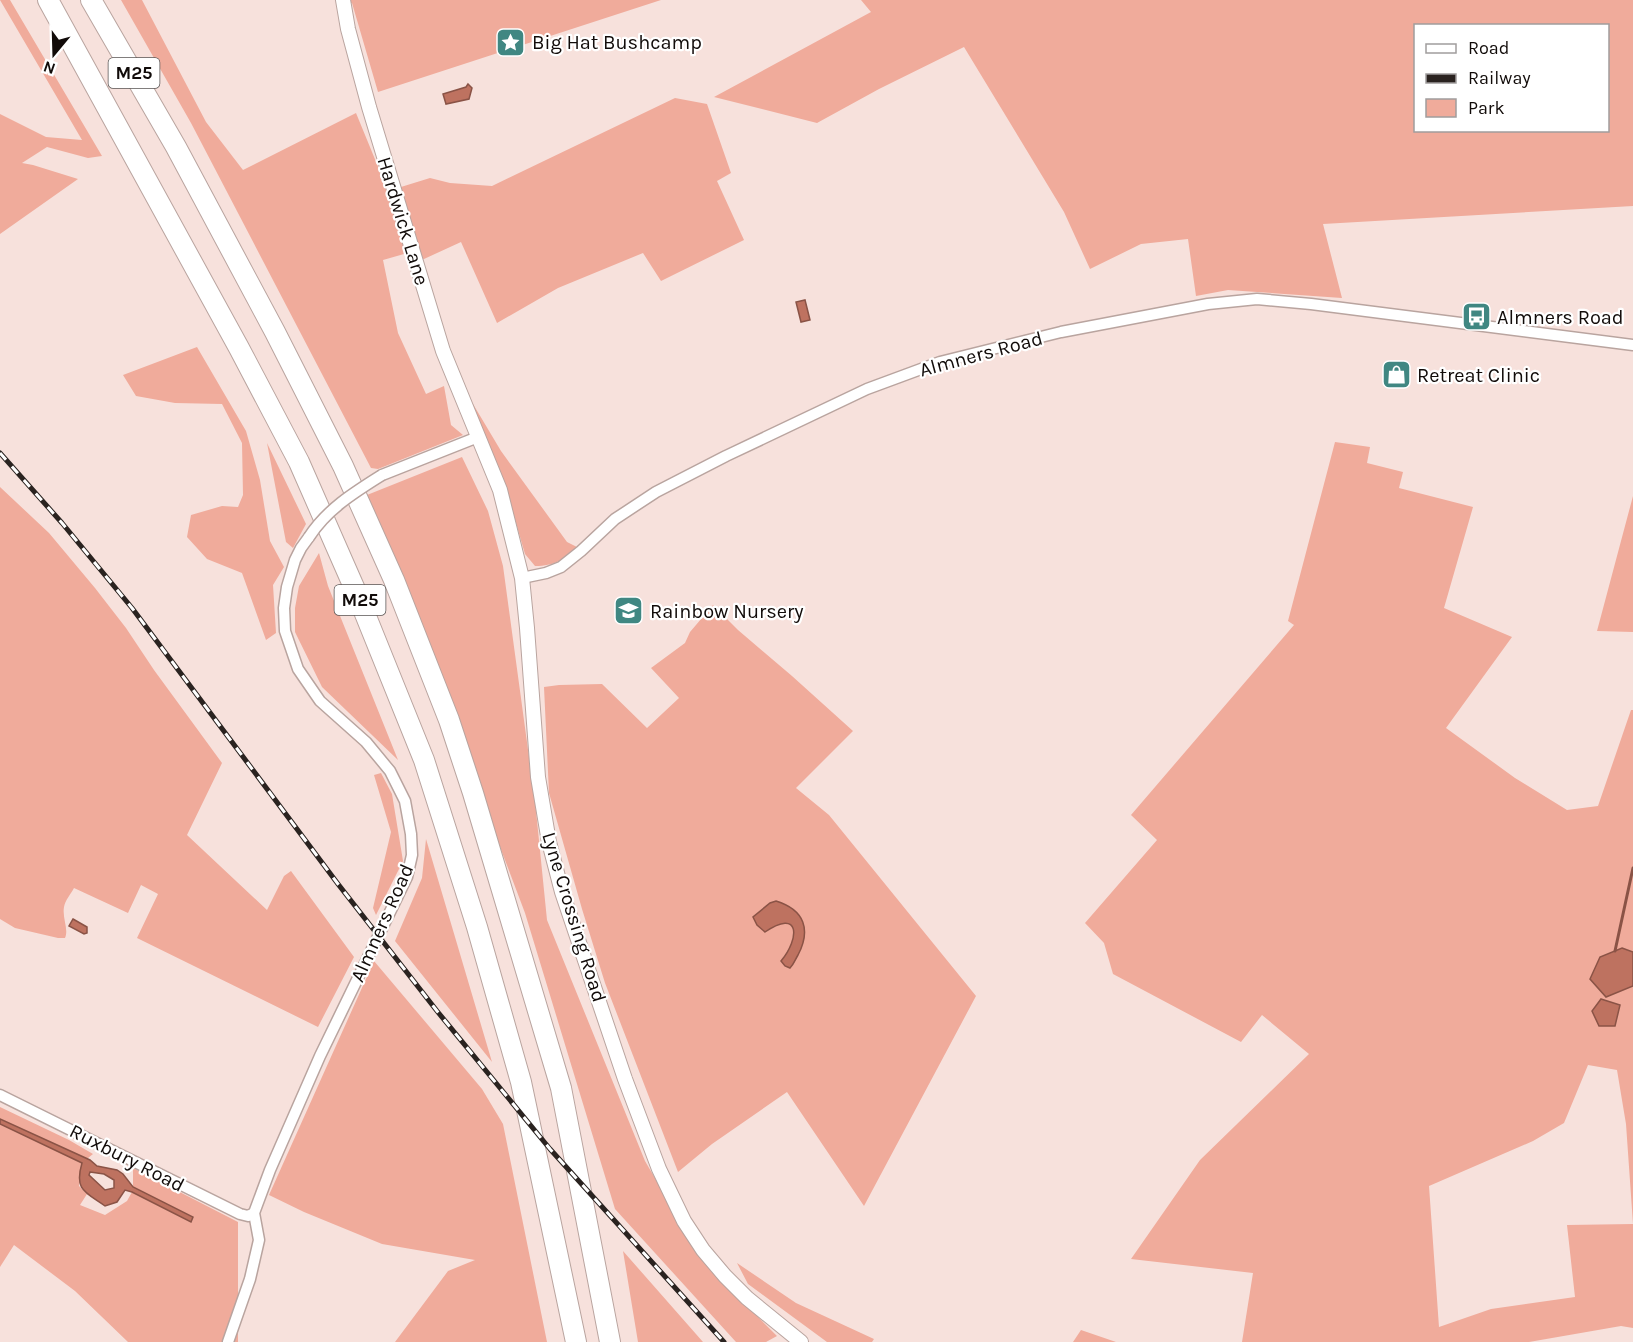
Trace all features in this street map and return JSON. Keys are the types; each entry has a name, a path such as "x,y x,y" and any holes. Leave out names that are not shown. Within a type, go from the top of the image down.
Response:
{"highway":[{"name":"M25","path":"48,0 299,462 357,594 424,760 477,927 521,1083 576,1342"},
{"name":"M25","path":"91,0 176,147 276,332 337,455 394,580 449,720 561,1088 610,1342"}],"street":[{"name":"Hardwick Lane","path":"343,0 348,29 369,107 443,351 478,436"},
{"name":"Almners Road","path":"522,578 561,567 615,519 656,492 867,389 940,362 1061,332 1208,304 1271,300 1633,345"},
{"name":"Almners Road","path":"255,1214 291,1119 407,877 412,855 405,801 390,771 366,742 320,701 298,669 285,631 284,608 287,587 301,548 317,525 338,503 382,475 478,436"},
{"name":"Lyne Crossing Road","path":"478,436 500,490 522,578 538,777 549,842 562,892 625,1079 659,1169 684,1221 703,1250 747,1298 801,1342"},
{"name":"Ruxbury Road","path":"0,1095 240,1214 248,1216 255,1214"},
{"path":"228,1342 255,1259 259,1240 255,1214"}],"green space":[{"path":"0,0 10,0 102,156 88,158 47,147 22,163 78,179 0,234 0,114 46,137 82,140"},
{"path":"121,0 142,0 206,122 243,170 356,113 388,191 430,178 450,183 492,186 675,98 707,104 731,173 717,181 744,240 661,281 643,253 558,288 497,323 461,242 424,259 404,254 383,260 398,333 426,394 444,386 451,425 463,435 378,469 371,468 191,123"},
{"path":"343,0 661,0 378,92 352,3 343,4"},
{"path":"861,0 1633,0 1633,206 1323,224 1342,298 1228,290 1196,296 1188,239 1141,244 1090,269 1064,212 964,47 817,123 714,97 871,12"},
{"path":"197,347 246,431 260,480 270,541 284,567 273,585 276,633 266,640 242,573 207,559 187,537 191,515 222,506 238,507 243,495 242,443 222,404 175,403 136,396 123,375"},
{"path":"473,404 501,451 567,542 577,547 558,561 535,566 525,554 509,499 475,420"},
{"path":"1335,442 1370,447 1367,463 1403,472 1399,488 1473,507 1444,608 1512,637 1446,728 1515,778 1567,810 1598,806 1631,710 1633,710 1633,952 1622,948 1606,997 1633,986 1633,1224 1633,1328 1621,1326 1529,1342 1242,1342 1253,1273 1131,1259 1200,1160 1309,1054 1262,1015 1241,1042 1113,974 1104,943 1085,923 1157,840 1131,815 1294,625 1288,621","holes":["1588,1065 1617,1070 1626,1124 1633,1224 1567,1225 1575,1297 1491,1309 1439,1327 1429,1186 1533,1141 1564,1123"]},
{"path":"267,443 306,524 293,548 286,542"},
{"path":"462,457 488,511 503,566 535,801 547,920 645,1161 705,1264 777,1336 766,1342 736,1342 615,1209 525,913 367,495"},
{"path":"0,487 49,533 95,588 222,763 187,835 267,910 284,876 291,871 354,957 318,1027 137,938 158,894 141,885 128,913 74,888 64,907 65,938 15,928 0,919"},
{"path":"1633,496 1633,632 1597,631"},
{"path":"319,553 328,586 398,760 322,687 295,632 295,608 299,586"},
{"path":"713,605 738,630 853,731 796,788 829,815 976,996 864,1206 787,1092 712,1144 678,1172 605,983 549,793 544,687 602,684 647,728 679,698 651,668 685,643 690,632"},
{"path":"381,773 392,794 403,861 376,915 373,908 391,832 374,775"},
{"path":"426,839 492,1062 395,941 422,878"},
{"path":"374,961 482,1089 503,1124 547,1342 395,1342 448,1271 475,1260 382,1244 269,1195"},
{"path":"0,1107 93,1154 82,1163 79,1186 87,1194 80,1205 105,1215 127,1201 132,1192 191,1222 193,1217 133,1187 133,1168 238,1222 238,1342 128,1342 75,1291 14,1245 0,1267"},
{"path":"623,1251 703,1342 638,1342"},
{"path":"737,1263 796,1303 874,1339 872,1342 827,1342 748,1284"},
{"path":"1081,1330 1116,1342 1073,1342"}],"shaded area":[{"path":"468,84 472,88 469,99 446,104 443,94 466,87"},
{"path":"805,300 810,320 801,322 796,302"},
{"path":"776,901 794,910 803,922 802,946 790,968 781,961 794,935 793,929 785,923 765,932 757,925 753,917"},
{"path":"73,919 87,927 87,933 84,934 69,926"},
{"path":"1622,948 1633,952 1633,986 1606,997 1590,979 1600,957"},
{"path":"1601,999 1620,1005 1615,1026 1599,1026 1592,1011"},
{"path":"0,1119 90,1160 97,1166 117,1170 133,1187 193,1217 191,1222 125,1190 117,1202 105,1206 80,1185 82,1163 0,1124","holes":["90,1172 104,1174 114,1180 114,1188 105,1190 89,1175"]}],"waterway":[{"path":"1615,951 1633,868"}],"railway":[{"path":"0,453 62,523 132,608 338,884 437,1011 550,1149 724,1342"}],"place":[{"name":"Big Hat Bushcamp","path":"511,42"},
{"name":"Almners Road","path":"1476,317"},
{"name":"Retreat Clinic","path":"1396,375"},
{"name":"Rainbow Nursery","path":"629,611"}]}
